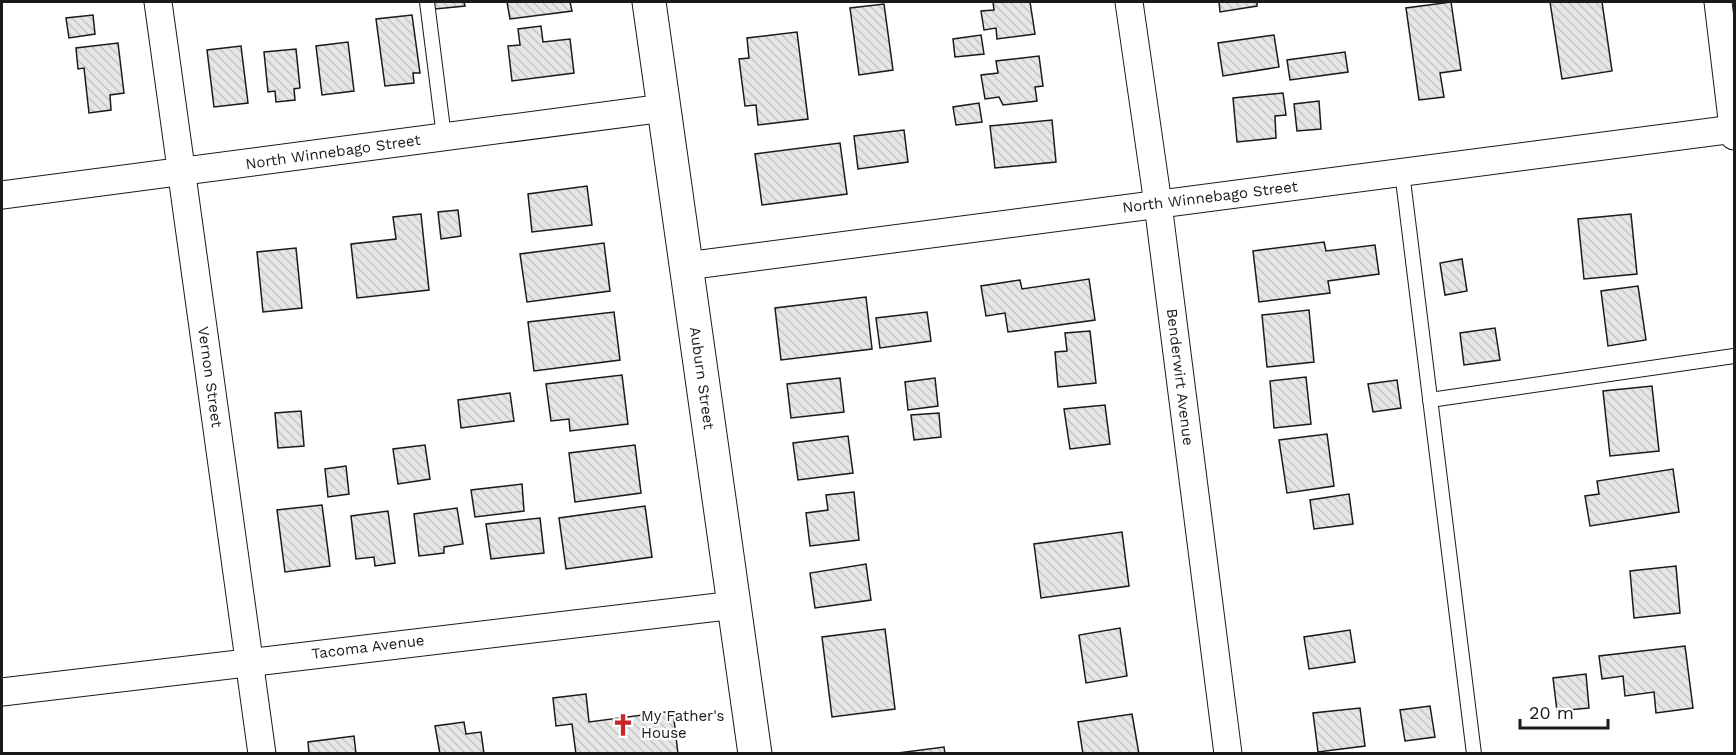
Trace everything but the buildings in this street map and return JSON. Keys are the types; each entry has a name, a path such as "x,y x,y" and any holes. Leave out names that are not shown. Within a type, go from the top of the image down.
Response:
{"main road":[{"name":"Auburn Street","path":"649,2 755,753"}],"street":[{"name":"Vernon Street","path":"158,2 262,753"},
{"name":"Benderwirt Avenue","path":"1129,2 1158,204 1228,753"},
{"path":"1718,2 1734,132"},
{"name":"North Winnebago Street","path":"2,195 664,108"},
{"name":"North Winnebago Street","path":"686,266 1402,172 1734,132"},
{"name":"Tacoma Avenue","path":"2,692 735,605"}],"lane":[{"path":"427,2 444,137"},
{"path":"1402,172 1474,753"},
{"path":"1430,400 1734,356"}],"place":[{"name":"My Father's House","path":"623,725"}]}
